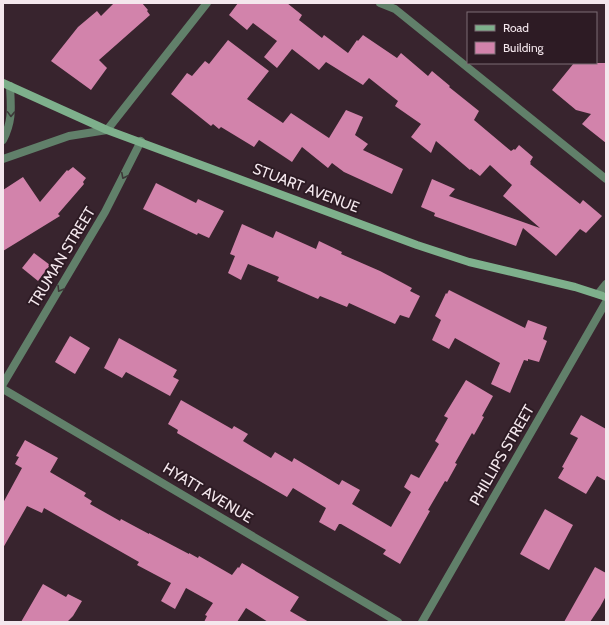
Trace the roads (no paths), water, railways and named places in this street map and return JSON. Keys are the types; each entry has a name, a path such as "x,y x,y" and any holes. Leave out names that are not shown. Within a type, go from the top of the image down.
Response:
{"street":[{"path":"3,159 69,136 107,130 207,3"},
{"path":"380,3 392,6 606,178"},
{"path":"3,140 11,122 12,111 6,84"},
{"name":"STUART AVENUE","path":"6,84 107,130 141,141 409,242 469,262 602,296"},
{"name":"TRUMAN STREET","path":"3,384 105,212 141,141"},
{"path":"602,296 606,284"},
{"name":"PHILLIPS STREET","path":"422,622 606,302"},
{"name":"HYATT AVENUE","path":"3,389 398,622"}]}
